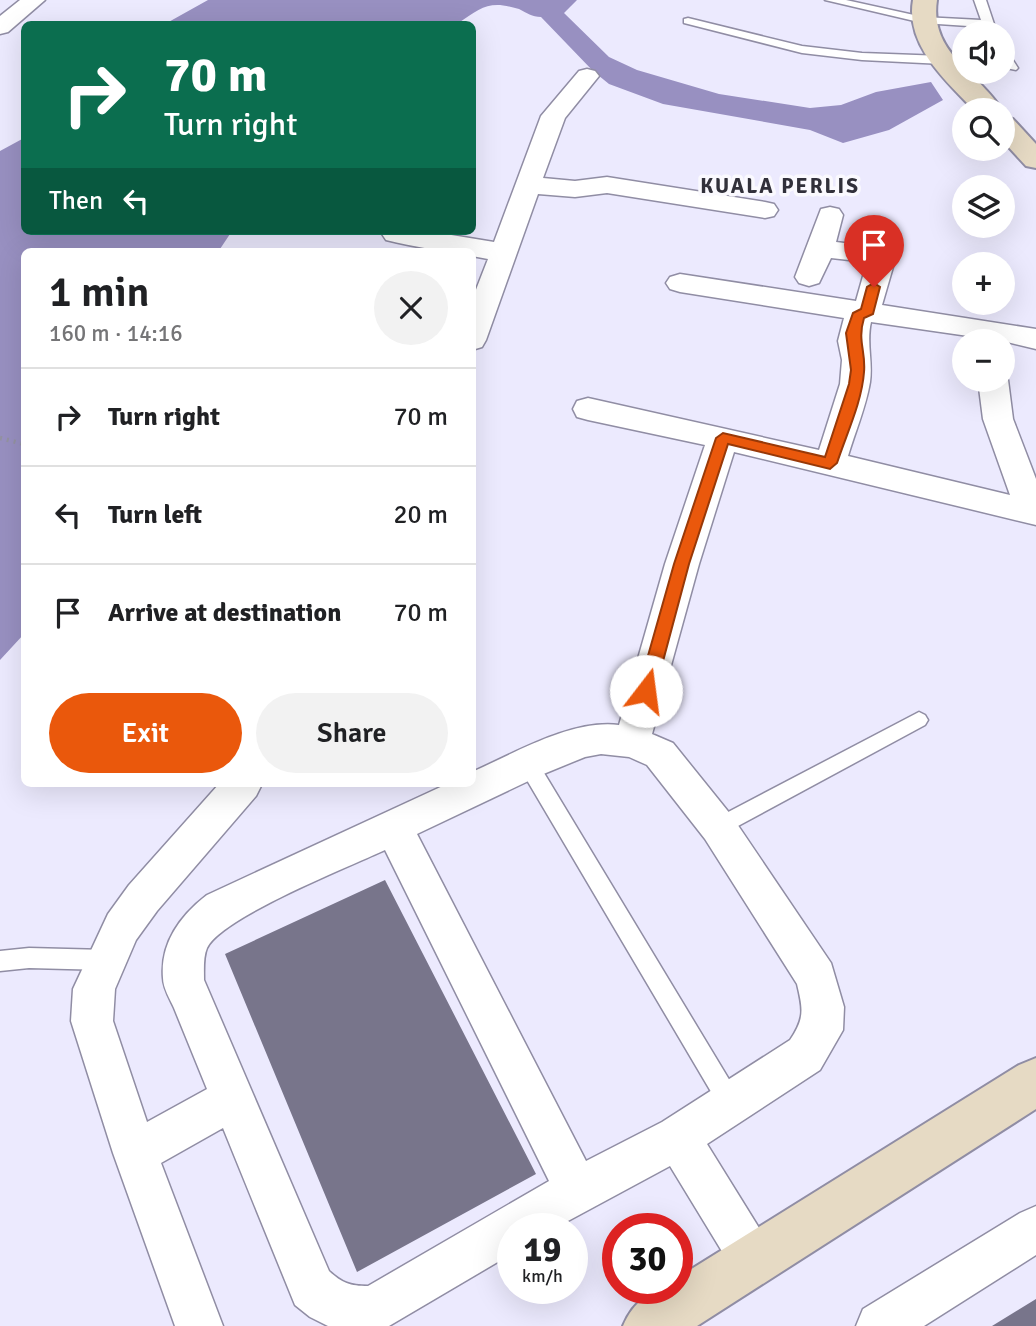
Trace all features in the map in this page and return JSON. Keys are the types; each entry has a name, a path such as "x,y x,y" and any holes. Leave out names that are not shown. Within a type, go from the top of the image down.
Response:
{"main road":[{"path":"924,10 927,32 943,60 978,98"},
{"path":"1015,136 1032,152"},
{"path":"649,1326 1036,1082"}],"street":[{"path":"0,27 34,0"},
{"path":"476,329 553,116 587,76"},
{"path":"528,185 564,189 607,185 765,210"},
{"path":"809,276 821,249 830,215"},
{"path":"401,235 505,253"},
{"path":"821,249 879,256 881,260 852,341 857,360 855,384 830,463"},
{"path":"680,284 954,329"},
{"path":"1015,338 1036,339"},
{"path":"995,392 998,419 1035,513"},
{"path":"588,410 723,438 1035,513"},
{"path":"632,742 682,564 723,438"},
{"path":"608,738 632,742 660,754 718,827 816,977 823,1007 822,1030 805,1055 678,1138 577,1190 373,1309 347,1311 331,1306 312,1288 183,980 183,957 188,939 200,923 221,908 528,764 581,742 608,738"},
{"path":"199,1326 135,1153 92,1021 94,989 122,927 240,787"},
{"path":"393,826 577,1190"},
{"path":"135,1153 231,1100"},
{"path":"678,1138 753,1260"},
{"path":"880,1326 1036,1229"}],"lane":[{"path":"831,0 924,10 962,21"},
{"path":"980,0 987,21"},
{"path":"688,21 779,46 875,59 943,60"},
{"path":"718,827 919,720"},
{"path":"528,764 731,1104"},
{"path":"0,961 29,958 106,960"}],"path":[{"path":"0,438 21,443"}],"shaded area":[{"path":"208,0 577,0 564,13 609,57 637,70 719,94 810,108 841,105 876,92 931,82 943,100 889,130 843,143 810,130 663,104 609,84 541,17 509,6 486,7 461,21 170,21"},
{"path":"21,140 21,235 229,235 221,248 21,248 21,637 0,660 0,151"}],"building":[{"path":"385,880 536,1174 357,1272 225,954"},
{"path":"1036,1299 1036,1326 992,1326"}],"district":[{"name":"KUALA PERLIS","path":"780,186"}],"route":[{"path":"646,691 682,564 723,438 830,463 850,404 858,370 853,349 853,333 859,313 866,314 874,287"}]}
